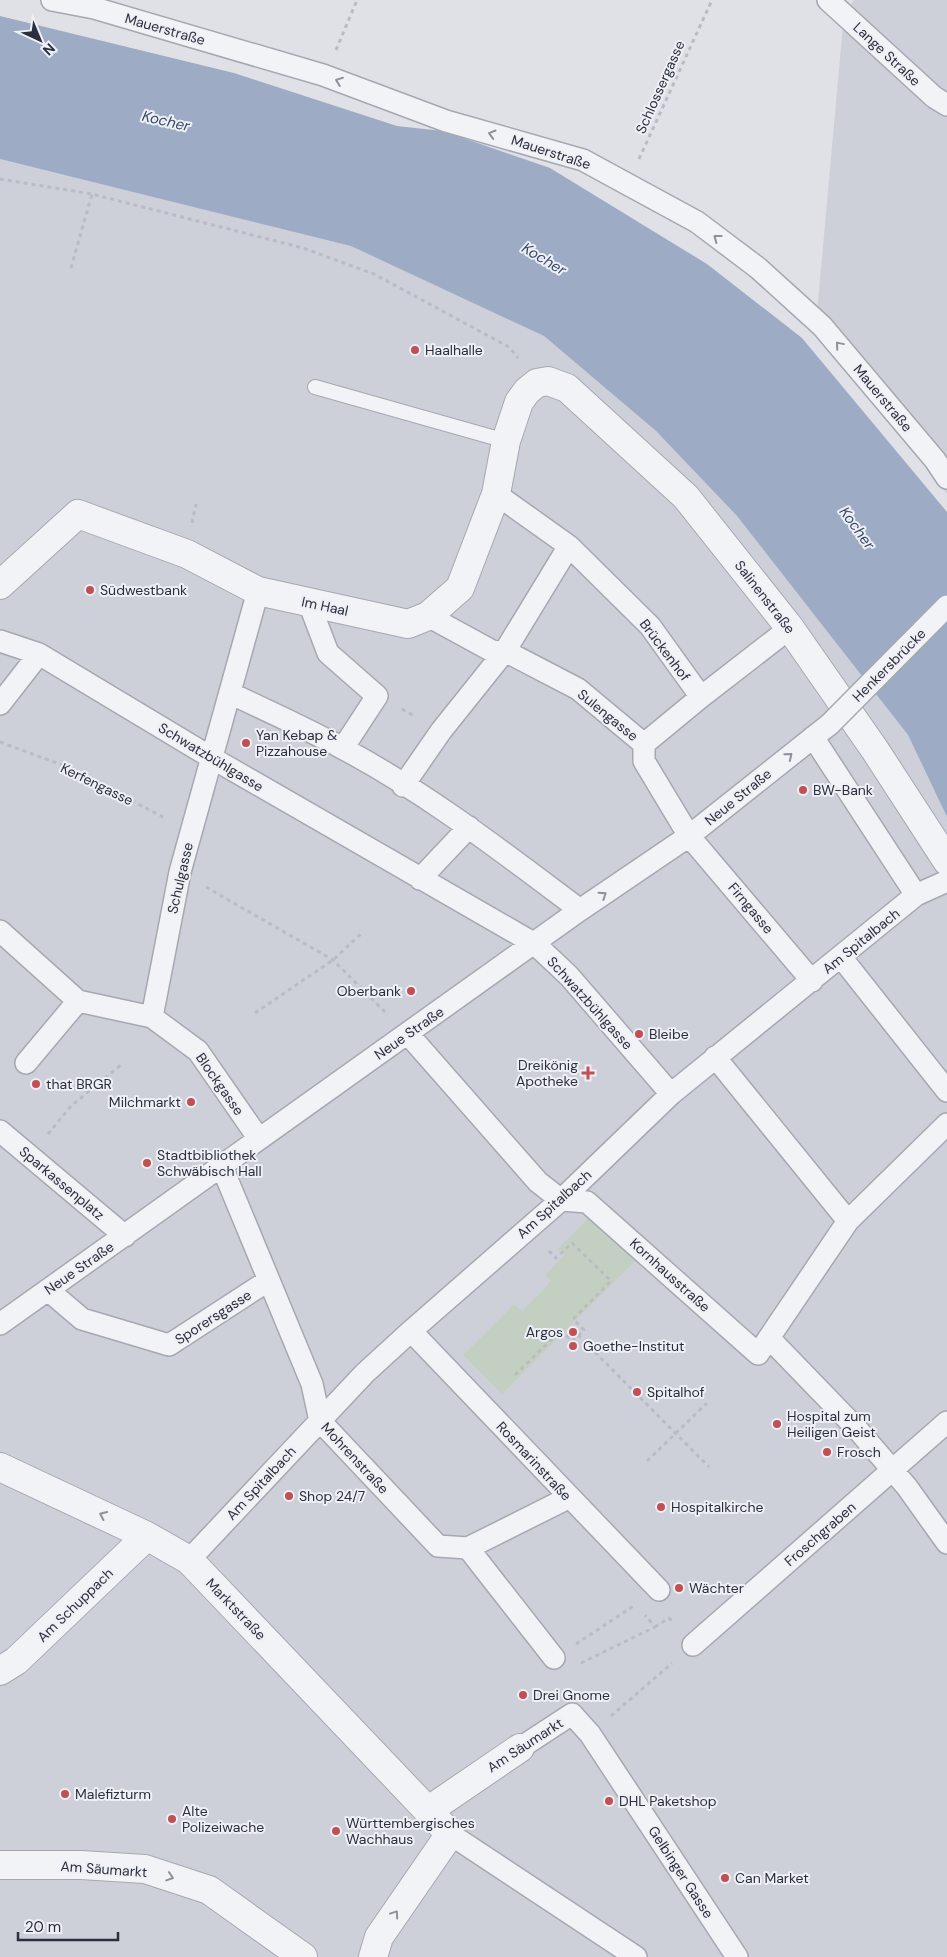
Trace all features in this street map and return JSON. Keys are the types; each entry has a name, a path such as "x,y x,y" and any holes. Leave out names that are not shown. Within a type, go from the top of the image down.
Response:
{"street":[{"name":"Mauerstraße","path":"52,0 94,8 324,75 446,121 583,160 628,184 697,222 758,268 822,326 935,460 947,478"},
{"name":"Lange Straße","path":"828,0 934,97 947,105"},
{"name":"Salinenstraße","path":"536,383 548,381 567,388 686,497 790,628 875,750 947,861"},
{"name":"Im Haal","path":"0,585 78,514 187,554 258,591 408,624 428,616 460,588 496,494 506,441 519,402 536,383"},
{"name":"Brückenhof","path":"496,494 569,546 650,626 701,697"},
{"path":"404,786 441,731 505,651 569,546"},
{"name":"Schulgasse","path":"152,1017 180,872 258,591"},
{"path":"309,603 328,654 377,696 343,748"},
{"name":"Henkersbrücke","path":"830,724 947,606"},
{"name":"Sulengasse","path":"428,616 494,652 505,651 578,689 644,744 644,761 689,836"},
{"path":"644,744 790,628"},
{"name":"Schwatzbühlgasse","path":"0,641 39,654 212,758 535,944 570,976 671,1094"},
{"path":"0,704 39,654"},
{"path":"230,693 343,748 468,827 580,910"},
{"name":"Neue Straße","path":"0,1324 222,1168 580,910 689,836 830,724"},
{"path":"813,737 916,895"},
{"path":"420,879 468,827"},
{"name":"Firngasse","path":"689,836 812,981"},
{"name":"Am Spitalbach","path":"189,1560 365,1373 561,1200 671,1094 714,1057 812,981 916,895 947,881"},
{"path":"0,931 78,1001 152,1017"},
{"path":"841,957 947,1091"},
{"path":"26,1063 78,1001"},
{"name":"Blockgasse","path":"152,1017 198,1051 259,1140"},
{"path":"408,1034 538,1182 561,1200"},
{"path":"714,1057 848,1221"},
{"name":"Kornhausstraße","path":"561,1200 587,1202 758,1354 770,1339 848,1221 947,1124"},
{"name":"Sparkassenplatz","path":"0,1131 125,1236"},
{"name":"Mohrenstraße","path":"222,1168 312,1384 320,1421 438,1546 468,1548"},
{"name":"Sporersgasse","path":"48,1290 82,1319 169,1345 269,1280"},
{"name":"Rosmarinstraße","path":"411,1331 568,1498 659,1590"},
{"path":"770,1339 858,1430 906,1487 947,1543"},
{"name":"Froschgraben","path":"693,1644 947,1422"},
{"name":"Marktstraße","path":"0,1467 147,1536 189,1560 428,1810"},
{"path":"554,1658 468,1548 568,1498"},
{"name":"Am Schuppach","path":"0,1671 16,1661 147,1536"},
{"name":"Am Säumarkt","path":"428,1810 572,1714"},
{"name":"Gelbinger Gasse","path":"572,1714 590,1734 737,1957"},
{"path":"428,1810 450,1834 636,1957"},
{"path":"373,1957 379,1937 450,1834"},
{"name":"Am Säumarkt","path":"0,1865 81,1865 145,1869 209,1890 302,1957"}],"lane":[{"path":"315,387 506,441"}],"path":[{"path":"338,46 357,0"},
{"name":"Schlossergasse","path":"628,184 712,0"},
{"path":"0,179 92,194 303,248 374,274 509,347 536,383"},
{"path":"71,268 92,194"},
{"path":"377,696 441,731"},
{"name":"Kerfengasse","path":"0,742 62,765 192,831"},
{"path":"180,872 333,960 408,1034"},
{"path":"255,1013 333,960 363,932"},
{"path":"61,1120 71,1106 122,1064"},
{"path":"515,1375 561,1330 572,1341 584,1330 573,1319 612,1282 572,1243 556,1258"},
{"path":"578,1335 709,1467"},
{"path":"646,1461 707,1403"},
{"path":"554,1658 635,1605 655,1627 578,1666"},
{"path":"590,1734 693,1644"}],"shaded area":[{"path":"854,0 947,0 947,494 816,324 844,14"},
{"path":"0,159 350,245 544,336 656,431 737,516 908,735 947,817 947,1957 0,1957"}],"green space":[{"path":"593,1213 638,1258 502,1394 463,1355 514,1304 522,1311 551,1281 545,1275 564,1255 558,1249"}],"water":[{"name":"Kocher","path":"0,16 234,73 397,126 443,131 550,168 707,264 802,338 947,512 947,817 908,735 737,516 656,431 544,336 351,246 0,159"}],"place":[{"name":"Haalhalle","path":"415,350"},
{"name":"Südwestbank","path":"90,590"},
{"name":"Yan Kebap & Pizzahouse","path":"246,743"},
{"name":"BW-Bank","path":"803,790"},
{"name":"Oberbank","path":"411,991"},
{"name":"Bleibe","path":"639,1034"},
{"name":"Dreikönig Apotheke","path":"588,1073"},
{"name":"that BRGR","path":"36,1084"},
{"name":"Milchmarkt","path":"191,1102"},
{"name":"Stadtbibliothek Schwäbisch Hall","path":"147,1163"},
{"name":"Argos","path":"573,1332"},
{"name":"Goethe-Institut","path":"573,1346"},
{"name":"Spitalhof","path":"637,1392"},
{"name":"Hospital zum Heiligen Geist","path":"777,1424"},
{"name":"Frosch","path":"827,1452"},
{"name":"Shop 24/7","path":"289,1496"},
{"name":"Hospitalkirche","path":"661,1507"},
{"name":"Wächter","path":"679,1588"},
{"name":"Drei Gnome","path":"523,1695"},
{"name":"Malefizturm","path":"65,1794"},
{"name":"DHL Paketshop","path":"609,1801"},
{"name":"Alte Polizeiwache","path":"172,1819"},
{"name":"Württembergisches Wachhaus","path":"336,1831"},
{"name":"Can Market","path":"725,1878"}]}
